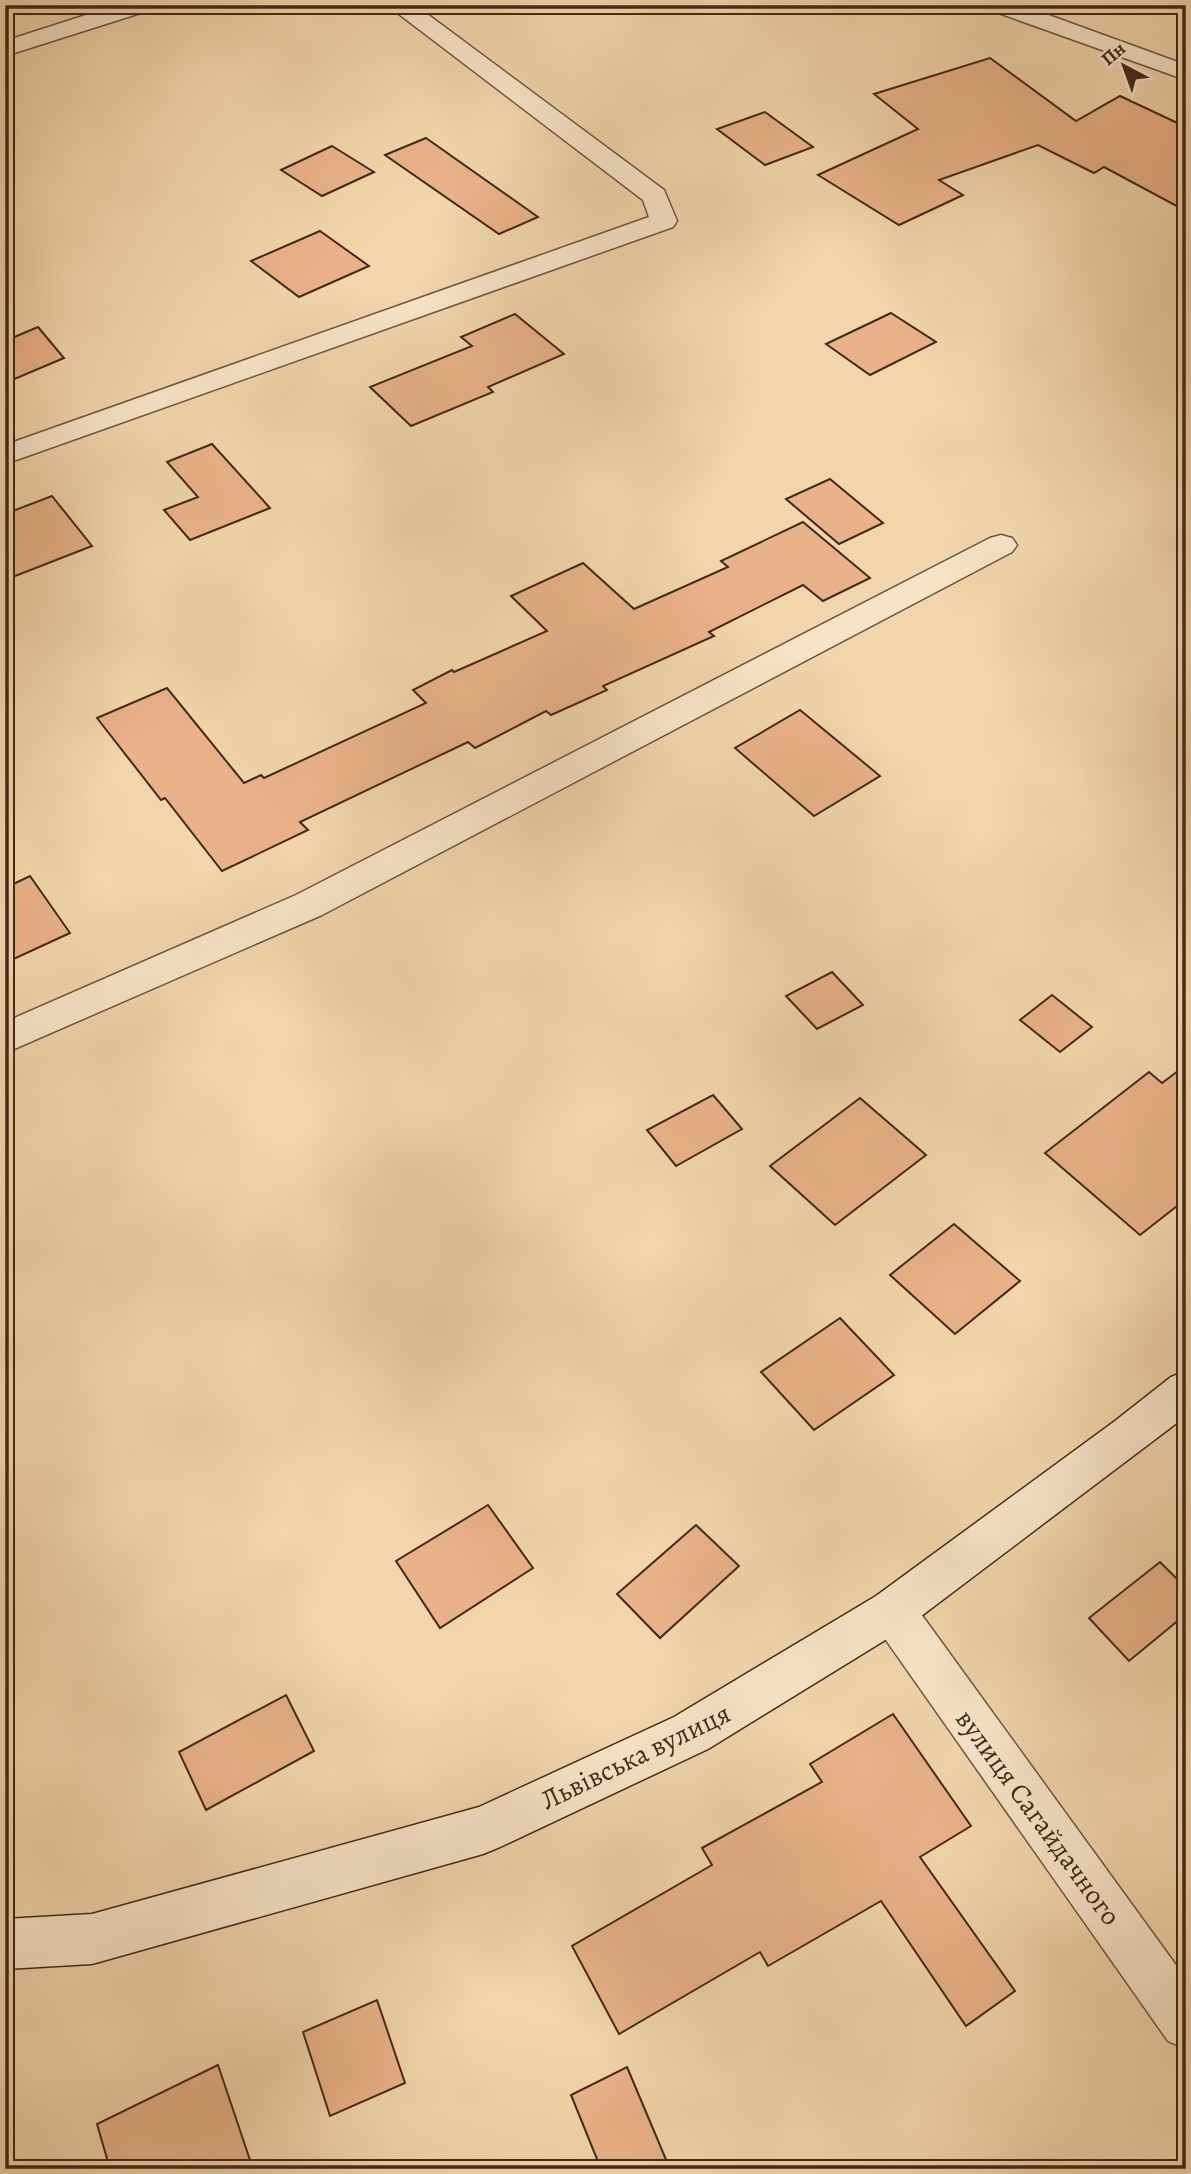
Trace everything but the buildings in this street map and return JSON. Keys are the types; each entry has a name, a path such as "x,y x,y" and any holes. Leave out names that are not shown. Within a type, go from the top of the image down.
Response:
{"street":[{"path":"5,49 142,5"},
{"path":"5,455 664,221 655,196 399,5"},
{"path":"998,5 1186,73"},
{"path":"5,1038 309,905 1001,545"},
{"name":"Львівська вулиця","path":"5,1944 92,1939 483,1830 691,1733 892,1611 1130,1436 1186,1390"},
{"name":"вулиця Сагайдачного","path":"892,1611 1186,2023"}]}
